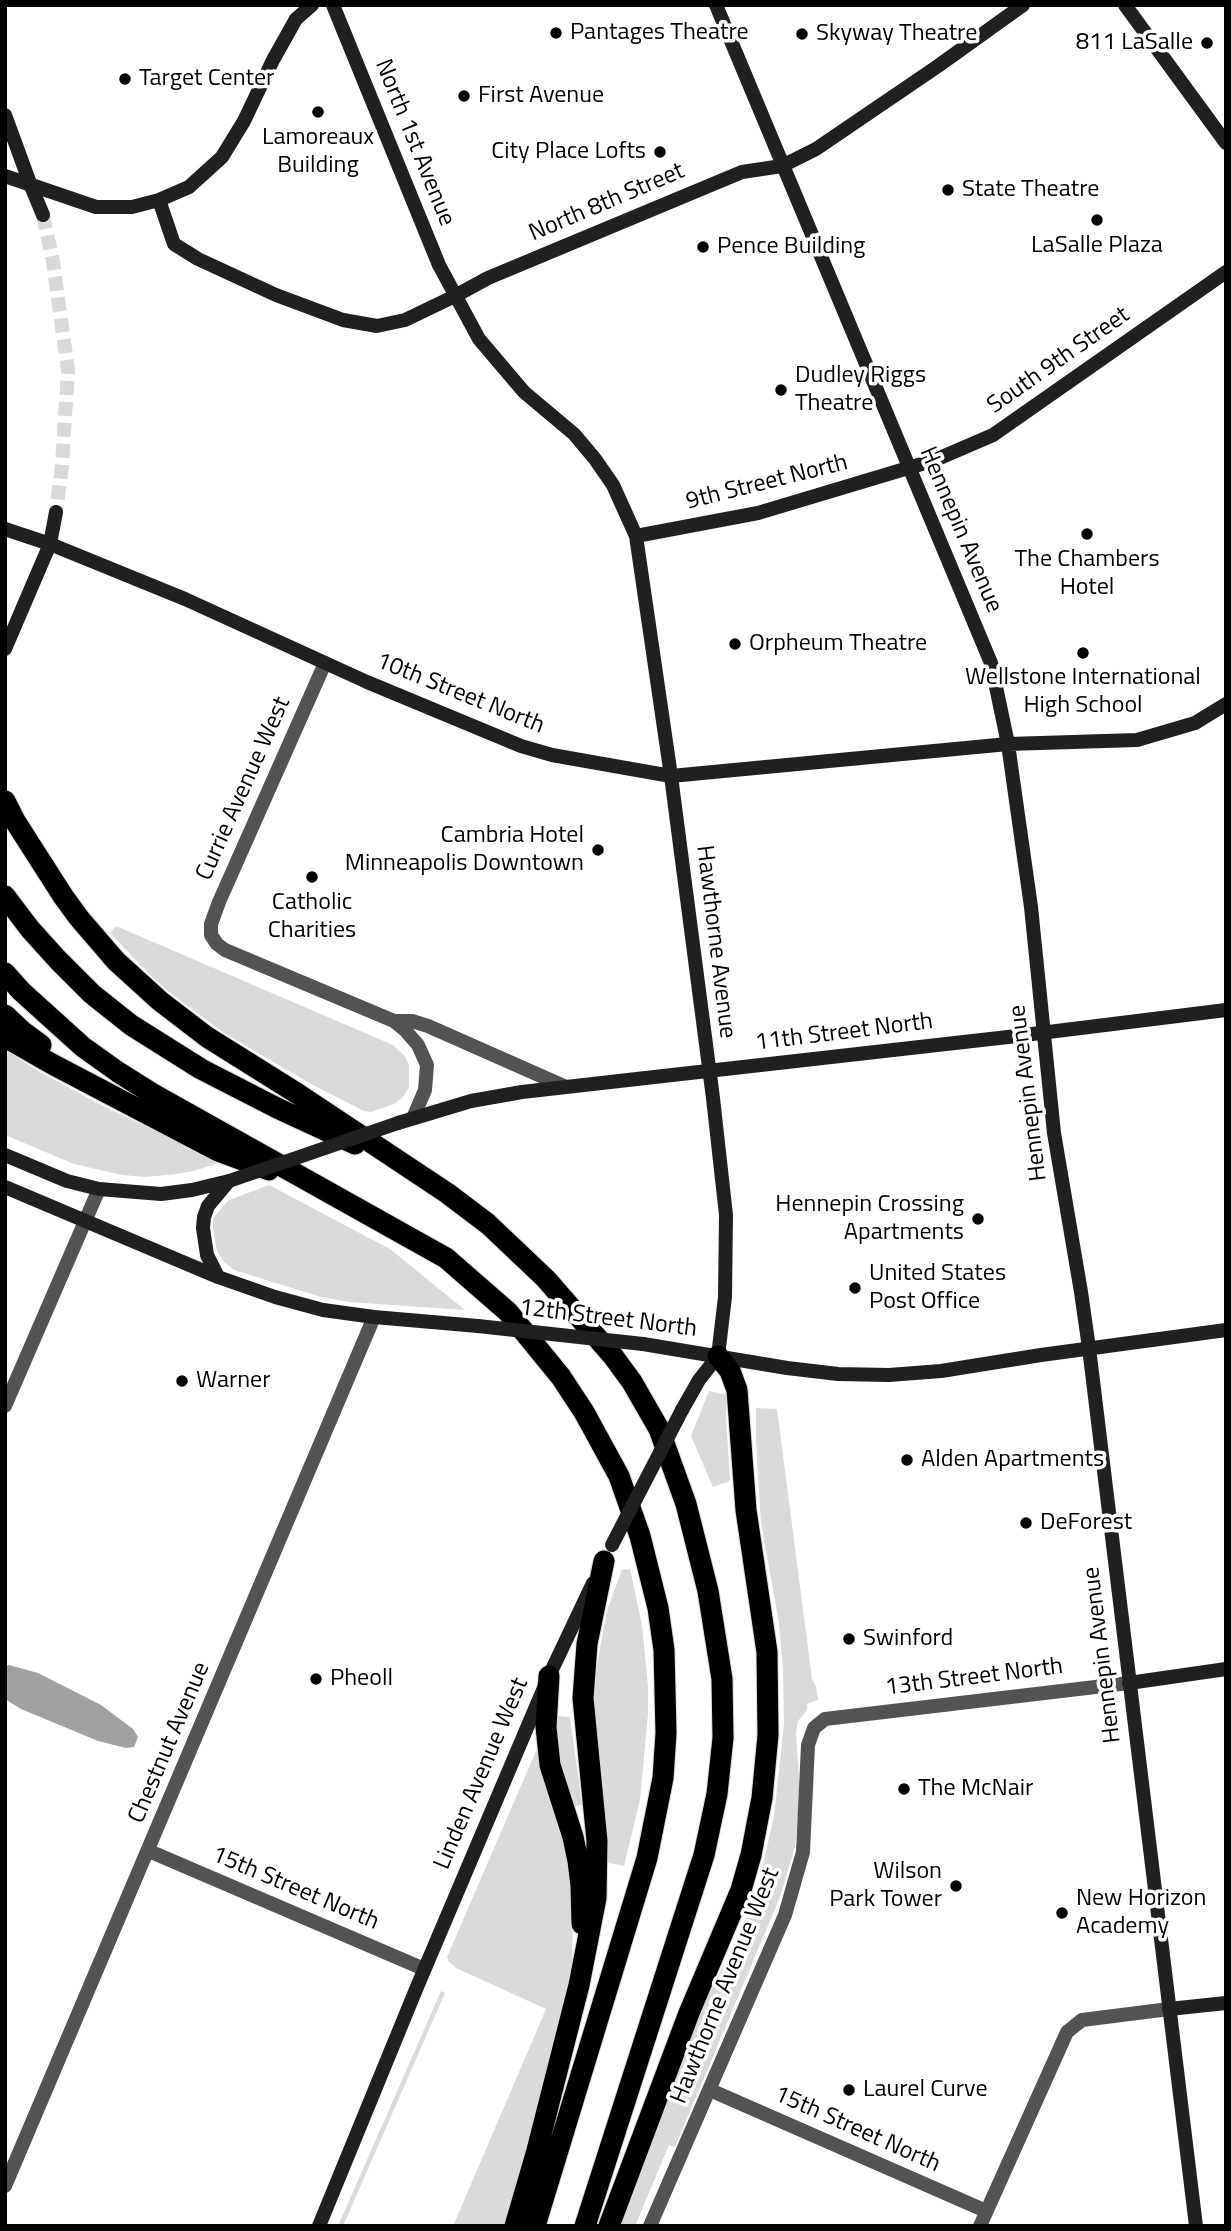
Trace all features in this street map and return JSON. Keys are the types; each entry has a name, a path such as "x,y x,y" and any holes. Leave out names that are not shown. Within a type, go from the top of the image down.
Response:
{"highway":[{"path":"5,790 15,821"},
{"path":"5,801 46,871 79,918 116,961 160,1001 237,1058 298,1094 447,1192 488,1224 546,1279 613,1356 638,1391 659,1429 678,1480 702,1562 722,1679 723,1738 712,1824 585,2226"},
{"path":"5,896 58,960 92,994 131,1025 201,1069 277,1108 395,1162 447,1192"},
{"path":"5,973 83,1047 118,1072 163,1100 446,1258 508,1312 561,1377 584,1412 619,1476 640,1536 658,1608 664,1650 666,1733 663,1778 656,1818 635,1898 535,2226"},
{"path":"5,1015 22,1031 105,1092"},
{"path":"5,1037 30,1053 218,1151 337,1195"},
{"path":"609,2226 689,2013 741,1890 751,1855 763,1788 768,1704 765,1635 746,1510 737,1390 730,1371 718,1356"},
{"path":"515,2226 536,2154 592,1927 598,1871 583,1698 587,1644 608,1553"},
{"path":"549,1676 546,1727 550,1765 573,1838 581,1886 579,1985"}],"street":[{"path":"5,176 96,207 132,207 159,201 189,187 222,157 244,121 296,19 312,5"},
{"name":"North 1st Avenue","path":"333,5 439,265 479,339 524,393 574,434 595,459 613,485 636,536"},
{"name":"Hennepin Avenue","path":"716,5 990,663 1008,744 1031,907 1054,1133 1081,1292 1196,2226"},
{"name":"North 8th Street","path":"159,201 174,244 198,259 276,295 343,320 377,326 405,320 488,278 742,172 782,166 816,149 1023,5"},
{"path":"1125,5 1226,143"},
{"path":"5,115 43,215"},
{"name":"South 9th Street","path":"909,469 993,435 1226,272"},
{"name":"9th Street North","path":"636,536 758,513 909,469"},
{"path":"5,649 50,544 56,512"},
{"name":"10th Street North","path":"6,529 185,599 325,663 522,746 552,755 671,776 1008,744 1137,740 1195,723 1226,704"},
{"name":"Hawthorne Avenue","path":"636,536 671,776 726,1229 725,1297 718,1356"},
{"name":"Currie Avenue West","path":"211,935 211,924 219,902 325,663"},
{"name":"11th Street North","path":"211,935 225,950 394,1021 416,1042 426,1062 425,1090 413,1118"},
{"name":"11th Street North","path":"229,1181 413,1118 489,1097 1226,1010"},
{"name":"11th Street North","path":"394,1021 411,1021 428,1026 566,1087"},
{"path":"5,1155 66,1181 99,1189 161,1194 229,1181"},
{"path":"218,1277 207,1255 204,1217 208,1206 229,1181"},
{"name":"12th Street North","path":"5,1187 218,1277 275,1297 324,1310 643,1343 764,1365 823,1372 889,1375 940,1371 1226,1330"},
{"path":"5,1406 99,1189"},
{"name":"Chestnut Avenue","path":"5,2186 374,1317"},
{"name":"Linden Avenue West","path":"319,2226 424,1969 549,1676 608,1553 682,1410 699,1380 718,1356"},
{"path":"1129,1682 1226,1669"},
{"name":"13th Street North","path":"825,1719 1129,1682"},
{"name":"Hawthorne Avenue West","path":"650,2226 785,1915 803,1853 808,1745 814,1728 825,1719"},
{"name":"15th Street North","path":"149,1851 424,1969"},
{"path":"980,2226 1061,2041 1073,2025 1093,2017 1226,2003"},
{"name":"15th Street North","path":"710,2090 986,2211"}],"shaded area":[{"path":"116,926 393,1045 405,1056 409,1066 409,1087 403,1097 394,1104 371,1112 311,1084 224,1033 169,992 110,933"},
{"path":"5,1050 101,1105 221,1162 176,1174 146,1177 122,1175 74,1164 5,1135"},
{"path":"269,1185 390,1249 465,1310 349,1302 321,1297 234,1270 224,1262 217,1251 213,1218 229,1200"},
{"path":"709,1391 727,1395 730,1481 713,1487 691,1436"},
{"path":"756,1408 777,1409 812,1679 818,1700 807,1704 807,1710 798,1721 796,1733 800,1793 795,1847 780,1897 675,2147 669,2145 635,2226 619,2226 702,2008 744,1925 757,1891 774,1816 784,1725 783,1672 779,1623 761,1523"},
{"path":"630,1569 642,1625 648,1714 640,1800 624,1866 605,1862 594,1716 594,1681 607,1610 622,1570"},
{"path":"5,1666 38,1673 101,1705 133,1729 138,1737 134,1747 126,1748 98,1741 8,1701 5,1698"},
{"path":"556,1716 570,1717 582,1805 570,1807 556,1763"},
{"path":"536,1751 540,1752 565,1839 573,1890 572,1974 568,2001 506,2226 453,2226 546,2009 456,1968 447,1957"},
{"path":"441,1991 445,1993 343,2226 338,2226"}],"tunnel":[{"path":"43,215 53,262 68,370 56,512"}],"place":[{"name":"Pantages Theatre","path":"556,33"},
{"name":"Skyway Theatre","path":"802,34"},
{"name":"811 LaSalle","path":"1207,43"},
{"name":"Target Center","path":"125,79"},
{"name":"First Avenue","path":"464,96"},
{"name":"Lamoreaux Building","path":"318,112"},
{"name":"City Place Lofts","path":"660,152"},
{"name":"State Theatre","path":"948,190"},
{"name":"LaSalle Plaza","path":"1097,220"},
{"name":"Pence Building","path":"703,247"},
{"name":"Dudley Riggs Theatre","path":"781,390"},
{"name":"The Chambers Hotel","path":"1087,534"},
{"name":"Orpheum Theatre","path":"735,644"},
{"name":"Wellstone International High School","path":"1083,653"},
{"name":"Cambria Hotel Minneapolis Downtown","path":"598,850"},
{"name":"Catholic Charities","path":"312,877"},
{"name":"Hennepin Crossing Apartments","path":"978,1219"},
{"name":"United States Post Office","path":"855,1288"},
{"name":"Warner","path":"182,1381"},
{"name":"Alden Apartments","path":"907,1460"},
{"name":"DeForest","path":"1026,1523"},
{"name":"Swinford","path":"849,1639"},
{"name":"Pheoll","path":"316,1679"},
{"name":"The McNair","path":"904,1789"},
{"name":"Wilson Park Tower","path":"956,1886"},
{"name":"New Horizon Academy","path":"1062,1913"},
{"name":"Laurel Curve","path":"849,2090"}]}
